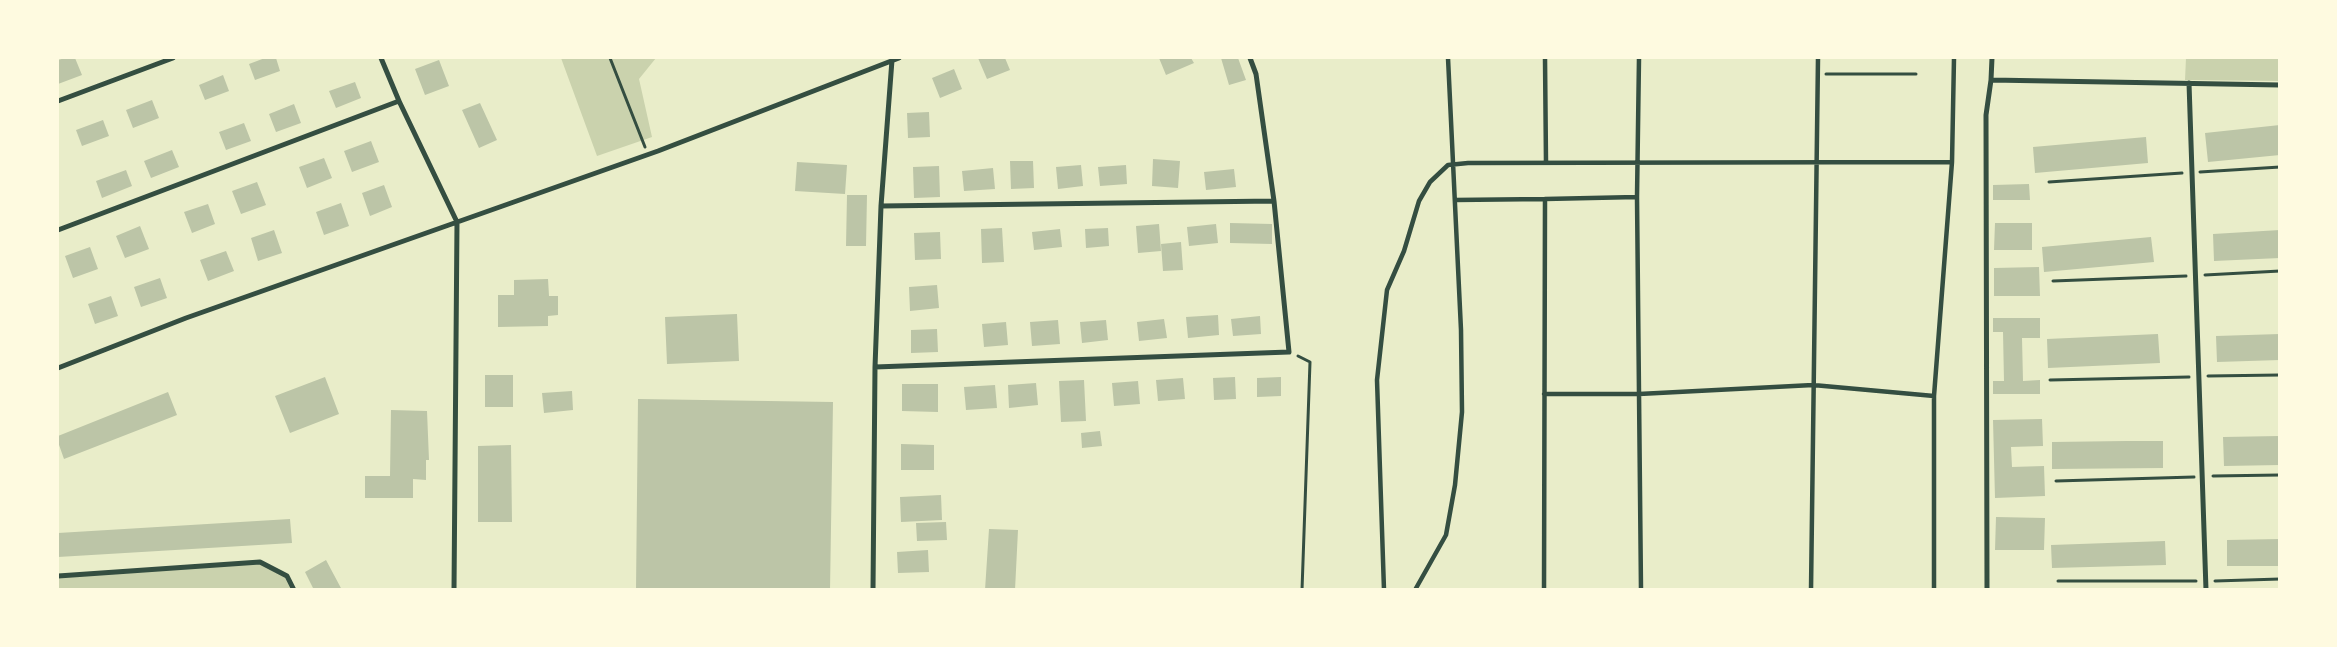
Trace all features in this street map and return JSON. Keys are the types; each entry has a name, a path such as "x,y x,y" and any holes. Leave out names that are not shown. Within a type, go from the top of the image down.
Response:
{"street":[{"path":"58,101 173,58"},
{"path":"381,58 399,101 457,222 454,590"},
{"path":"58,368 186,318 647,155 899,58"},
{"path":"875,367 1289,352 1274,201 1256,74 1250,58"},
{"path":"1415,590 1446,536 1455,485 1462,412 1462,330 1448,58"},
{"path":"1545,58 1546,164"},
{"path":"1639,58 1637,197 1641,590"},
{"path":"1811,590 1818,58"},
{"path":"1934,590 1934,396 1952,162 1954,58"},
{"path":"1987,590 1986,115 1992,58"},
{"path":"873,590 875,367 881,206 892,60"},
{"path":"1991,80 2280,85"},
{"path":"2189,83 2206,590"},
{"path":"58,230 399,101"},
{"path":"1384,590 1377,380 1387,290 1404,251 1418,200 1430,182 1448,165 1468,162 1546,164 1952,162"},
{"path":"1455,200 1637,197"},
{"path":"1544,590 1545,199"},
{"path":"881,206 1274,201"},
{"path":"1544,394 1639,394 1813,385 1934,396"},
{"path":"58,576 260,562 287,576 294,590"}],"path":[{"path":"610,58 647,155"},
{"path":"1818,74 1916,74"},
{"path":"2049,182 2280,167"},
{"path":"2053,281 2280,271"},
{"path":"1289,352 1310,362 1302,590"},
{"path":"2050,380 2280,375"},
{"path":"2056,481 2280,475"},
{"path":"2058,581 2280,580"}],"green space":[{"path":"561,58 656,58 639,79 652,137 597,156"},
{"path":"2186,58 2279,58 2279,81 2185,80"},
{"path":"260,562 287,576 294,590 58,590 58,576"}],"building":[{"path":"75,58 82,75 58,84 58,60"},
{"path":"265,58 276,58 280,71 255,80 249,64"},
{"path":"978,58 1005,58 1010,70 987,79"},
{"path":"1159,58 1191,58 1194,63 1166,75"},
{"path":"1221,58 1238,58 1246,80 1229,85"},
{"path":"439,60 449,86 425,95 415,69"},
{"path":"954,69 962,89 940,98 932,78"},
{"path":"223,75 229,91 205,100 199,85"},
{"path":"355,82 361,98 336,108 329,91"},
{"path":"152,100 159,118 133,128 126,110"},
{"path":"480,103 497,140 479,148 462,110"},
{"path":"294,104 301,123 276,132 269,114"},
{"path":"929,112 930,137 908,138 907,113"},
{"path":"103,120 109,136 82,146 76,130"},
{"path":"244,123 251,141 226,150 219,132"},
{"path":"2280,125 2280,155 2208,162 2205,133"},
{"path":"2146,137 2148,163 2035,173 2033,147"},
{"path":"371,141 379,162 352,172 344,151"},
{"path":"172,150 179,167 151,178 144,161"},
{"path":"324,158 332,178 307,188 299,167"},
{"path":"1153,159 1180,161 1178,188 1152,186"},
{"path":"1010,161 1033,161 1034,188 1011,189"},
{"path":"797,162 847,165 845,194 795,191"},
{"path":"1081,165 1083,186 1058,189 1056,167"},
{"path":"1126,165 1127,184 1100,186 1098,167"},
{"path":"939,166 940,197 914,198 913,167"},
{"path":"993,168 995,189 964,191 962,171"},
{"path":"1234,169 1236,187 1206,190 1204,172"},
{"path":"126,170 132,186 102,198 96,181"},
{"path":"257,182 266,205 241,214 232,191"},
{"path":"2029,184 2030,200 1993,200 1993,185"},
{"path":"384,185 392,207 370,216 362,193"},
{"path":"847,195 867,195 866,246 846,246"},
{"path":"341,203 349,226 324,235 316,212"},
{"path":"208,204 215,224 192,233 184,212"},
{"path":"1230,223 1272,224 1272,244 1230,243"},
{"path":"1995,223 2032,223 2032,250 1994,250"},
{"path":"1159,224 1161,251 1138,253 1136,226"},
{"path":"1216,224 1218,243 1189,246 1187,227"},
{"path":"140,226 149,249 125,258 116,236"},
{"path":"1002,228 1004,262 982,263 981,229"},
{"path":"1108,228 1109,246 1086,248 1085,229"},
{"path":"1060,229 1062,247 1034,250 1032,232"},
{"path":"274,230 282,253 258,261 251,238"},
{"path":"2280,230 2280,258 2214,261 2213,234"},
{"path":"940,232 941,259 915,260 914,233"},
{"path":"2151,237 2154,262 2044,272 2042,247"},
{"path":"1181,242 1183,270 1163,271 1161,244"},
{"path":"90,247 98,269 73,278 65,256"},
{"path":"226,251 234,271 208,281 200,260"},
{"path":"2039,267 2040,296 1994,296 1994,268"},
{"path":"160,278 167,298 141,307 134,287"},
{"path":"548,279 549,296 558,296 558,315 548,316 548,326 498,327 498,295 514,295 514,280"},
{"path":"937,285 939,308 910,311 909,287"},
{"path":"111,296 118,316 95,324 88,304"},
{"path":"737,314 739,361 667,364 665,317"},
{"path":"1218,315 1219,335 1188,338 1186,317"},
{"path":"1260,316 1261,334 1233,336 1231,319"},
{"path":"1993,318 2040,318 2040,338 2022,338 2023,381 2040,380 2040,394 1993,394 1993,381 2004,381 2003,332 1993,332"},
{"path":"1164,319 1167,338 1139,341 1137,322"},
{"path":"1058,320 1060,344 1032,346 1030,322"},
{"path":"1106,320 1108,340 1082,343 1080,322"},
{"path":"1006,322 1008,345 984,347 982,324"},
{"path":"937,329 938,352 911,353 911,330"},
{"path":"2158,334 2160,363 2048,368 2047,339"},
{"path":"2280,334 2280,360 2217,362 2216,336"},
{"path":"485,375 513,375 513,407 485,407"},
{"path":"325,377 339,414 290,433 275,396"},
{"path":"1235,377 1236,399 1214,400 1213,378"},
{"path":"1281,377 1281,396 1257,397 1257,378"},
{"path":"1183,378 1185,399 1158,401 1156,380"},
{"path":"1084,380 1086,421 1061,422 1059,381"},
{"path":"1138,381 1140,404 1114,406 1112,383"},
{"path":"1036,383 1038,405 1009,408 1008,385"},
{"path":"902,384 938,384 938,412 902,411"},
{"path":"995,385 997,408 966,410 964,387"},
{"path":"572,391 573,410 544,413 542,393"},
{"path":"168,392 177,415 64,459 58,442 58,436"},
{"path":"638,399 833,402 830,590 636,590"},
{"path":"391,410 427,411 429,460 426,460 426,480 413,479 413,498 365,498 365,476 390,476"},
{"path":"2042,419 2043,446 2011,447 2012,467 2044,466 2045,496 1995,498 1993,420"},
{"path":"1100,431 1102,446 1082,448 1081,433"},
{"path":"2280,436 2280,465 2224,466 2223,437"},
{"path":"2163,441 2163,468 2052,469 2052,442"},
{"path":"901,444 934,445 934,470 901,470"},
{"path":"511,445 512,522 478,522 478,446"},
{"path":"941,495 942,520 901,522 900,497"},
{"path":"1996,517 2045,518 2044,550 1995,550"},
{"path":"290,519 292,543 58,557 58,533"},
{"path":"946,522 947,540 917,541 916,523"},
{"path":"989,529 1018,530 1015,590 985,590"},
{"path":"2280,539 2280,566 2227,566 2227,540"},
{"path":"2165,541 2166,565 2052,568 2051,545"},
{"path":"928,550 929,572 898,573 897,552"},
{"path":"326,560 342,590 314,590 305,572"}]}
